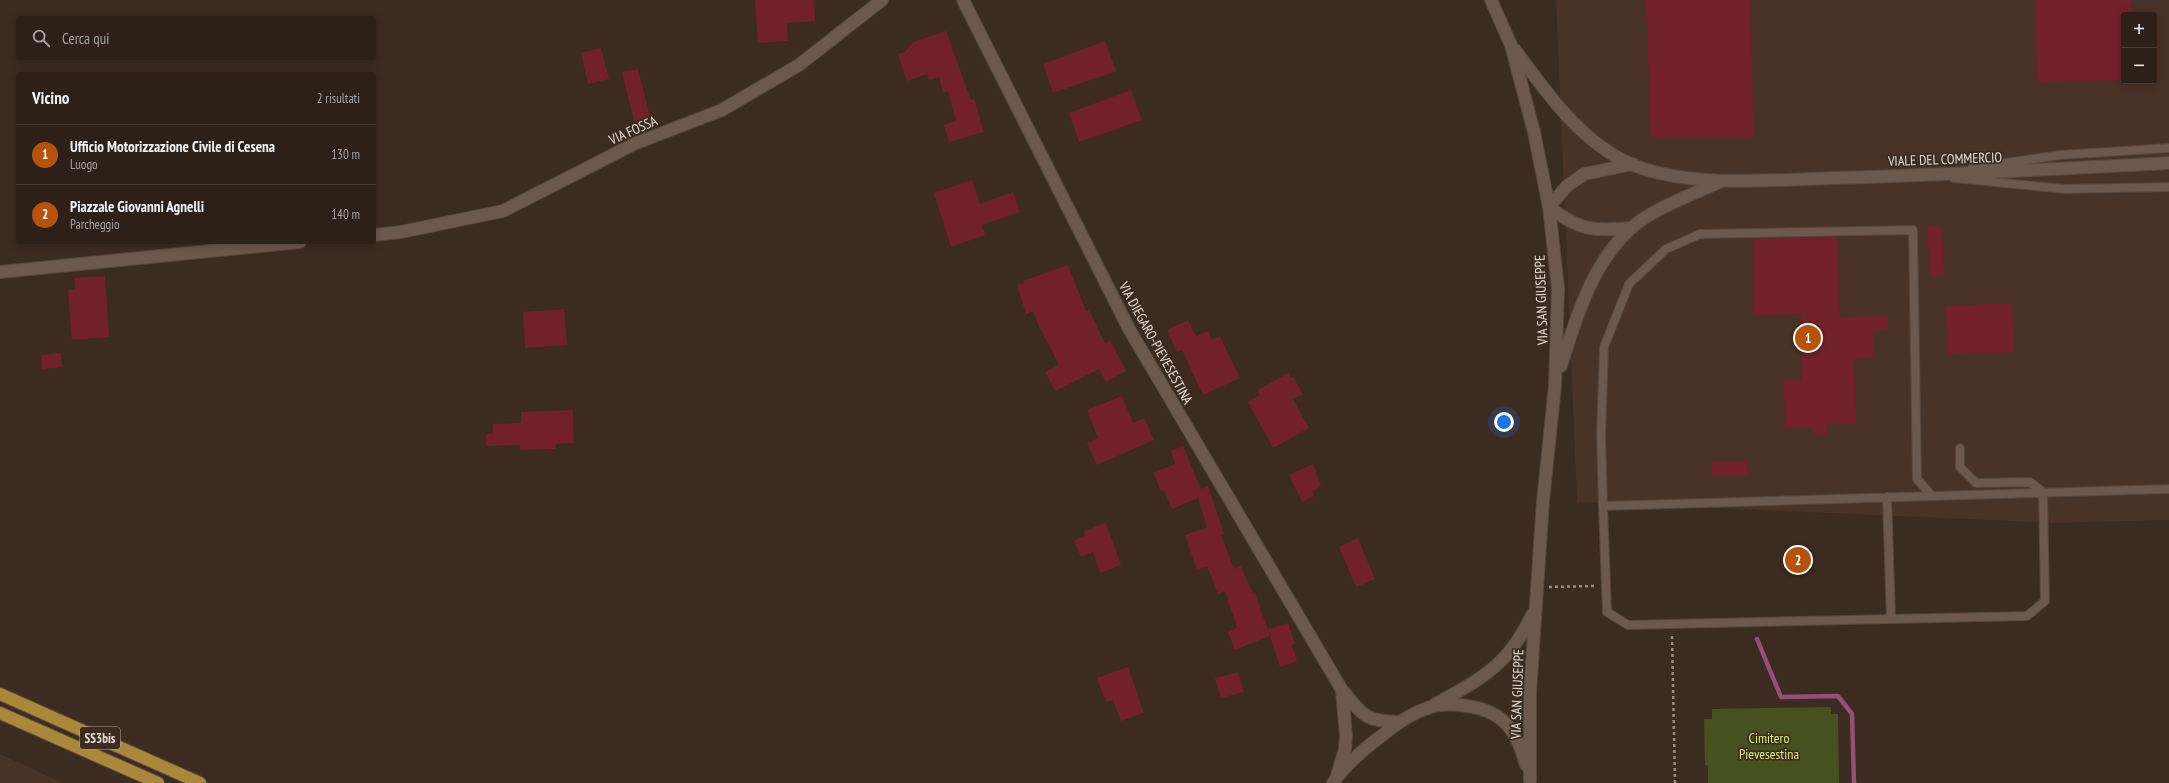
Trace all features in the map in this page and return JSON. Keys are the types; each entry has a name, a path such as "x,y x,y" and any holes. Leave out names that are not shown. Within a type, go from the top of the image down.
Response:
{"highway":[{"name":"SS3bis","path":"0,694 200,783"},
{"name":"SS3bis","path":"0,713 158,783"}],"main road":[{"name":"VIA FOSSA","path":"376,235 401,232 503,211 634,144 728,106 799,65 882,0"},
{"name":"VIA DIEGARO-PIEVESESTINA","path":"963,0 1129,329 1342,690 1367,718 1380,722 1399,722"},
{"name":"VIA SAN GIUSEPPE","path":"1490,0 1511,45 1534,132 1549,207 1558,288 1558,335 1555,386 1535,608 1530,692 1530,782"},
{"name":"VIALE DEL COMMERCIO","path":"1511,45 1572,121 1603,148 1632,164 1672,175 1722,181 1923,175 2169,163"},
{"name":"VIALE DEL COMMERCIO","path":"1549,207 1567,186 1584,174 1632,164"},
{"name":"VIALE DEL COMMERCIO","path":"1555,386 1574,324 1590,286 1610,252 1631,228 1653,213 1722,181"},
{"path":"1549,207 1578,226 1604,230 1631,228"},
{"path":"0,272 280,244"},
{"name":"VIA SAN GIUSEPPE","path":"1399,722 1431,707 1486,675 1509,654 1523,635 1535,608"},
{"name":"VIA DIEGARO-PIEVESESTINA","path":"1334,781 1345,749 1346,736 1342,690"},
{"path":"1431,707 1458,705 1478,707 1490,711 1503,719 1520,743 1530,782"},
{"path":"1334,781 1361,753 1399,722"}],"lane":[{"path":"1923,175 2060,154 2169,148"},
{"path":"1923,175 2064,189 2169,187"},
{"path":"1932,496 1917,479 1913,230 1700,234 1666,249 1629,284 1604,347 1601,435 1607,612 1628,625 2026,616 2045,601 2043,492"},
{"path":"1960,448 1960,467 1976,483 2030,482 2043,492"},
{"path":"1604,506 2169,489"},
{"path":"1887,497 1891,619"}],"path":[{"path":"1672,625 1675,783"}],"shaded area":[{"path":"1556,0 2169,0 2169,520 2054,523 1577,502"},
{"path":"0,754 63,783 0,783"}],"green space":[{"name":"Cimitero Pievesestina","path":"1831,707 1831,714 1838,714 1839,783 1708,783 1708,766 1705,765 1704,719 1712,719 1712,709"}],"building":[{"path":"755,0 814,0 815,21 787,23 788,41 758,43"},
{"path":"1646,0 1750,0 1754,137 1651,137"},
{"path":"2035,0 2131,0 2132,12 2121,12 2121,80 2037,82"},
{"path":"946,31 971,100 974,99 984,132 949,142 944,125 956,121 948,91 943,93 939,77 929,80 927,74 907,81 898,54 905,52 913,42"},
{"path":"1105,41 1116,71 1053,93 1043,64"},
{"path":"601,48 609,79 588,84 581,53"},
{"path":"638,69 650,117 634,121 622,72"},
{"path":"1131,90 1142,120 1079,142 1069,113"},
{"path":"972,180 980,204 1013,192 1020,212 982,225 985,235 951,247 934,193"},
{"path":"1942,225 1944,276 1930,276 1927,226"},
{"path":"1838,237 1839,317 1888,316 1888,330 1873,331 1873,358 1854,359 1856,424 1827,424 1827,433 1813,433 1813,427 1785,427 1784,380 1802,380 1801,314 1754,315 1753,239"},
{"path":"1068,265 1086,311 1089,310 1105,343 1110,340 1126,371 1106,382 1099,369 1055,391 1045,372 1059,365 1033,311 1026,314 1017,285 1024,283 1023,281"},
{"path":"105,276 109,337 72,340 68,290 75,290 74,278"},
{"path":"2012,303 2014,352 1948,354 1946,306"},
{"path":"564,309 567,345 525,348 523,312"},
{"path":"1188,320 1196,336 1208,331 1212,340 1220,336 1240,378 1203,395 1182,350 1177,352 1167,330"},
{"path":"61,353 62,367 42,369 41,355"},
{"path":"1288,373 1291,378 1293,377 1303,394 1293,399 1309,428 1273,448 1248,402 1260,395 1258,390"},
{"path":"1122,396 1133,423 1144,418 1154,440 1097,465 1087,443 1098,438 1087,410"},
{"path":"573,410 574,443 555,444 556,449 520,450 520,445 486,446 486,434 493,434 493,424 521,423 521,412"},
{"path":"1183,446 1201,489 1208,486 1224,534 1221,535 1234,569 1241,566 1253,594 1255,593 1270,636 1235,650 1228,632 1237,628 1225,591 1218,594 1207,566 1197,570 1185,535 1207,527 1198,498 1172,509 1164,490 1161,491 1153,473 1175,464 1171,451"},
{"path":"1712,462 1747,462 1747,475 1712,475"},
{"path":"1313,464 1321,486 1312,491 1314,496 1302,502 1289,475"},
{"path":"1106,523 1121,565 1100,573 1093,552 1081,557 1074,540 1085,536 1084,531"},
{"path":"1358,538 1375,579 1356,587 1339,547"},
{"path":"1288,623 1295,644 1292,645 1297,661 1280,667 1268,629"},
{"path":"1128,667 1144,713 1121,721 1113,700 1106,702 1097,678"},
{"path":"1238,672 1244,692 1221,698 1215,678"}],"waterway":[{"path":"1757,639 1781,697 1838,696 1852,714 1854,783"}],"place":[{"name":"Ufficio Motorizzazione Civile di Cesena","path":"1808,338"},
{"name":"Piazzale Giovanni Agnelli","path":"1798,560"}]}
